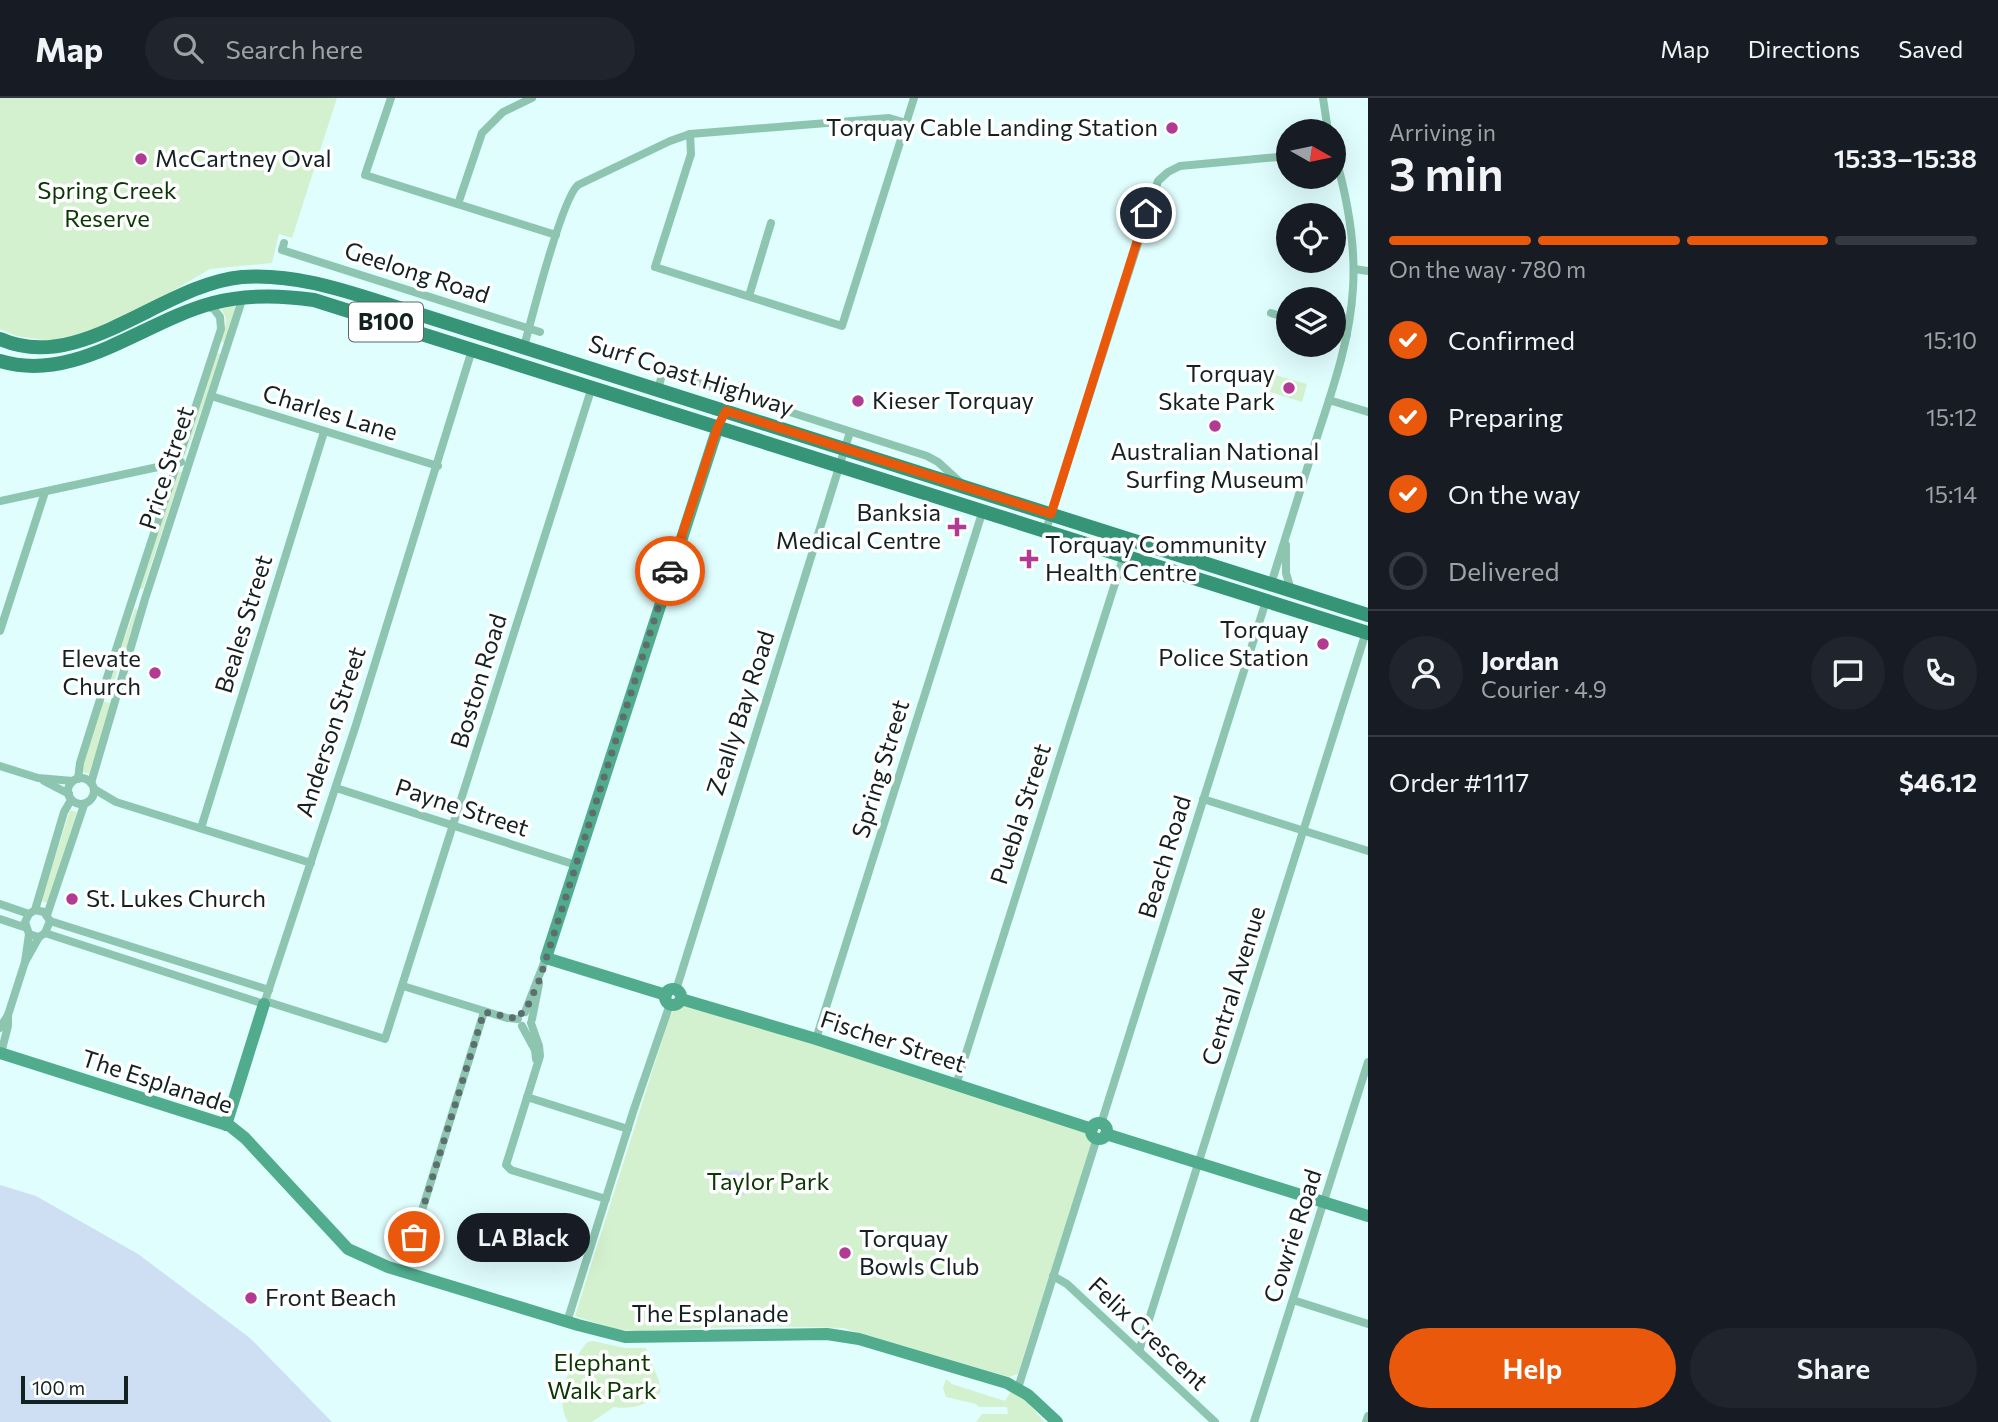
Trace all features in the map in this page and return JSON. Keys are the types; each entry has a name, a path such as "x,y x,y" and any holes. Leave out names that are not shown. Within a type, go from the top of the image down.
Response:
{"main road":[{"name":"Surf Coast Highway","path":"0,339 36,347 74,342 198,288 242,277 276,277 324,285 1368,615"},
{"name":"Surf Coast Highway","path":"0,361 33,366 76,358 127,340 205,305 243,297 278,295 314,300 1367,632"},
{"path":"472,350 477,333"},
{"path":"521,365 524,347"},
{"path":"718,426 726,411"},
{"path":"1266,601 1271,584"}],"street":[{"path":"391,98 365,174 556,235"},
{"path":"458,204 482,133 503,112 532,98"},
{"path":"690,134 691,154 655,267 842,326 914,98"},
{"path":"1323,98 1326,119"},
{"path":"524,347 570,193 578,185 690,134 890,118 906,123"},
{"path":"1046,530 1158,181 1180,166 1276,157"},
{"path":"1271,584 1347,335 1354,269 1348,207 1343,189"},
{"path":"749,296 771,223"},
{"name":"Geelong Road","path":"282,250 540,332"},
{"path":"1354,269 1368,271"},
{"name":"Price Street","path":"25,962 42,935 93,786 145,599 243,297"},
{"name":"Price Street","path":"0,1028 8,1015 25,962 27,931 70,797 69,787 76,780 79,763 215,347 222,320 214,309 205,305"},
{"path":"1271,313 1276,314"},
{"path":"215,347 226,349"},
{"name":"Anderson Street","path":"226,1125 312,863 472,350"},
{"path":"658,389 662,375 667,373 735,394 927,456 969,489"},
{"name":"Boston Road","path":"265,1003 385,1040 592,387"},
{"path":"726,411 735,394"},
{"name":"Charles Lane","path":"211,396 438,466"},
{"path":"1329,400 1368,412"},
{"path":"606,1199 511,1170 506,1165 534,1073 535,1050 526,1020 718,426"},
{"name":"Beales Street","path":"201,828 324,432"},
{"path":"845,449 850,432"},
{"name":"Zeally Bay Road","path":"567,1322 673,997 845,449"},
{"path":"0,501 178,461 188,464"},
{"path":"0,631 45,492"},
{"name":"Spring Street","path":"816,1039 983,510"},
{"path":"1289,524 1286,560 1287,582 1291,590"},
{"name":"Puebla Street","path":"956,1085 1124,555"},
{"path":"133,595 145,599"},
{"name":"Beach Road","path":"1018,1388 1266,601"},
{"name":"Central Avenue","path":"1139,1351 1367,632"},
{"path":"101,696 116,701"},
{"path":"0,766 38,778 70,797 87,803 116,802"},
{"path":"38,778 76,780 93,786 116,802 312,863"},
{"name":"Payne Street","path":"335,788 576,865"},
{"path":"1203,799 1368,851"},
{"path":"0,904 32,912 269,990"},
{"path":"0,919 27,931 265,1003"},
{"path":"152,969 157,954"},
{"name":"Fischer Street","path":"546,958 816,1039 1368,1216"},
{"path":"221,990 225,976"},
{"path":"403,986 484,1012 526,1020"},
{"path":"403,1271 484,1012"},
{"name":"Price Street","path":"0,1053 8,1026 8,1015"},
{"name":"The Esplanade","path":"0,1053 226,1125 245,1138 348,1249 362,1257 610,1334 634,1337 838,1335 901,1351 1018,1388 1057,1422"},
{"name":"Cowrie Road","path":"1254,1422 1365,1081 1368,1062"},
{"path":"527,1097 628,1129"},
{"name":"Felix Crescent","path":"1054,1276 1067,1284 1214,1422"},
{"path":"1293,1300 1368,1324"},
{"path":"1366,1422 1368,1416"}],"green space":[{"name":"Spring Creek Reserve","path":"0,98 337,98 292,238 279,234 272,263 210,269 157,300 88,333 51,341 16,336 0,329"},
{"path":"236,304 225,343 220,341 226,320 219,307"},
{"path":"216,353 222,354 185,456 182,456"},
{"name":"Torquay Skate Park","path":"1275,375 1307,384 1302,402 1270,392"},
{"path":"178,472 182,472 143,589 138,588"},
{"path":"135,609 139,610 128,648 123,651 113,686 117,686 115,693 105,691"},
{"path":"103,701 112,704 89,774 81,771"},
{"path":"70,810 77,812 48,903 41,901"},
{"name":"Taylor Park","path":"685,1005 1089,1133 1092,1142 1018,1374 1009,1377 843,1328 760,1326 635,1331 615,1329 575,1316 670,1015 676,1008"},
{"name":"Elephant Walk Park","path":"587,1342 625,1348 646,1348 661,1392 639,1406 614,1407 592,1422 568,1422 562,1402 566,1380 581,1350"},
{"path":"946,1379 952,1384 1005,1401 1011,1391 1025,1399 1044,1422 976,1422 982,1414 1008,1414 1007,1407 979,1407 946,1397 943,1388"}],"water":[{"path":"734,1170 741,1172 748,1191 743,1196 734,1188 722,1185 722,1175"},
{"path":"0,1185 36,1196 138,1254 250,1338 332,1422 0,1422"}],"way so far":[{"path":"414,1237 484,1012 518,1019 520,1014 525,1012 539,981 670,571"}],"place":[{"name":"Torquay Cable Landing Station","path":"1172,128"},
{"name":"McCartney Oval","path":"141,159"},
{"name":"Torquay Skate Park","path":"1289,388"},
{"name":"Kieser Torquay","path":"858,401"},
{"name":"Australian National Surfing Museum","path":"1215,426"},
{"name":"Banksia Medical Centre","path":"957,527"},
{"name":"Torquay Community Health Centre","path":"1029,559"},
{"name":"Torquay Police Station","path":"1323,644"},
{"name":"Elevate Church","path":"155,673"},
{"name":"St. Lukes Church","path":"72,899"},
{"name":"LA Black","path":"414,1237"},
{"name":"Torquay Bowls Club","path":"845,1253"},
{"name":"Front Beach","path":"251,1298"}],"route":[{"path":"670,571 718,426 726,411 1051,514 1146,213"}]}
